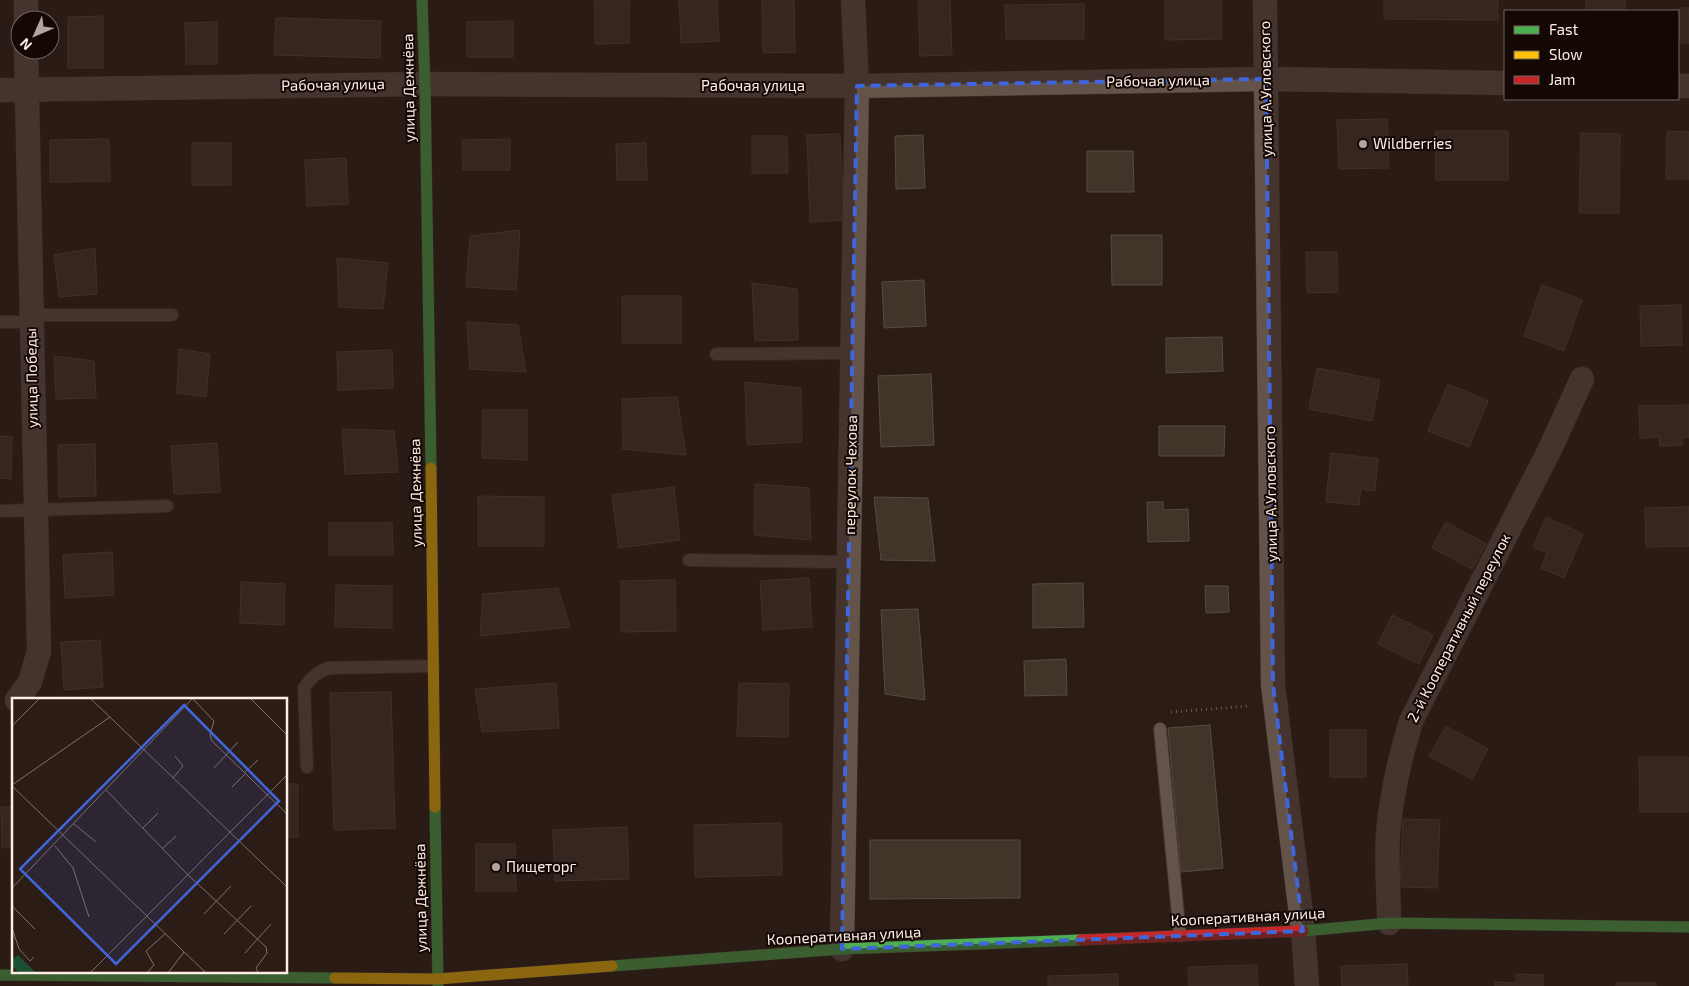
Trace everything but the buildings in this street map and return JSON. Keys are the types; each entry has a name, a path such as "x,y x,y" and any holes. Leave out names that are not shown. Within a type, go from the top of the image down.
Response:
{"street":[{"name":"улица Дежнёва","path":"422,0 425,84 437,983"},
{"name":"переулок Чехова","path":"842,950 857,86 853,0"},
{"name":"улица А.Угловского","path":"1265,0 1273,685 1308,986"},
{"name":"улица Победы","path":"18,698 30,682 39,651 26,60"},
{"name":"Рабочая улица","path":"0,90 425,84 857,86 1266,79 1504,83"},
{"name":"2-й Кооперативный переулок","path":"1389,923 1388,836 1392,799 1400,758 1411,721 1550,448 1582,379"},
{"name":"Кооперативная улица","path":"0,975 437,983 842,950 1303,931 1389,923 1689,927"}],"lane":[{"path":"0,322 31,319 172,315"},
{"path":"716,354 853,353"},
{"path":"0,512 167,506"},
{"path":"689,560 849,562"},
{"path":"307,767 304,688 318,672 329,668 433,666"},
{"path":"1160,728 1180,936"}],"path":[{"path":"1160,728 1163,720 1170,712 1275,704"}],"highlighted area":[{"path":"1266,79 1273,685 1303,931 842,949 857,86"}],"traffic: fast":[{"path":"422,0 431,468"},
{"path":"435,807 438,986"},
{"path":"1303,931 1389,923 1689,927"},
{"path":"612,966 842,949 1081,940"},
{"path":"0,975 335,978"}],"traffic: slow":[{"path":"431,468 435,807"},
{"path":"335,978 437,979 612,966"}],"traffic: jam":[{"path":"1081,940 1303,931"}],"place":[{"name":"Wildberries","path":"1363,144"},
{"name":"Пищеторг","path":"496,867"}]}
